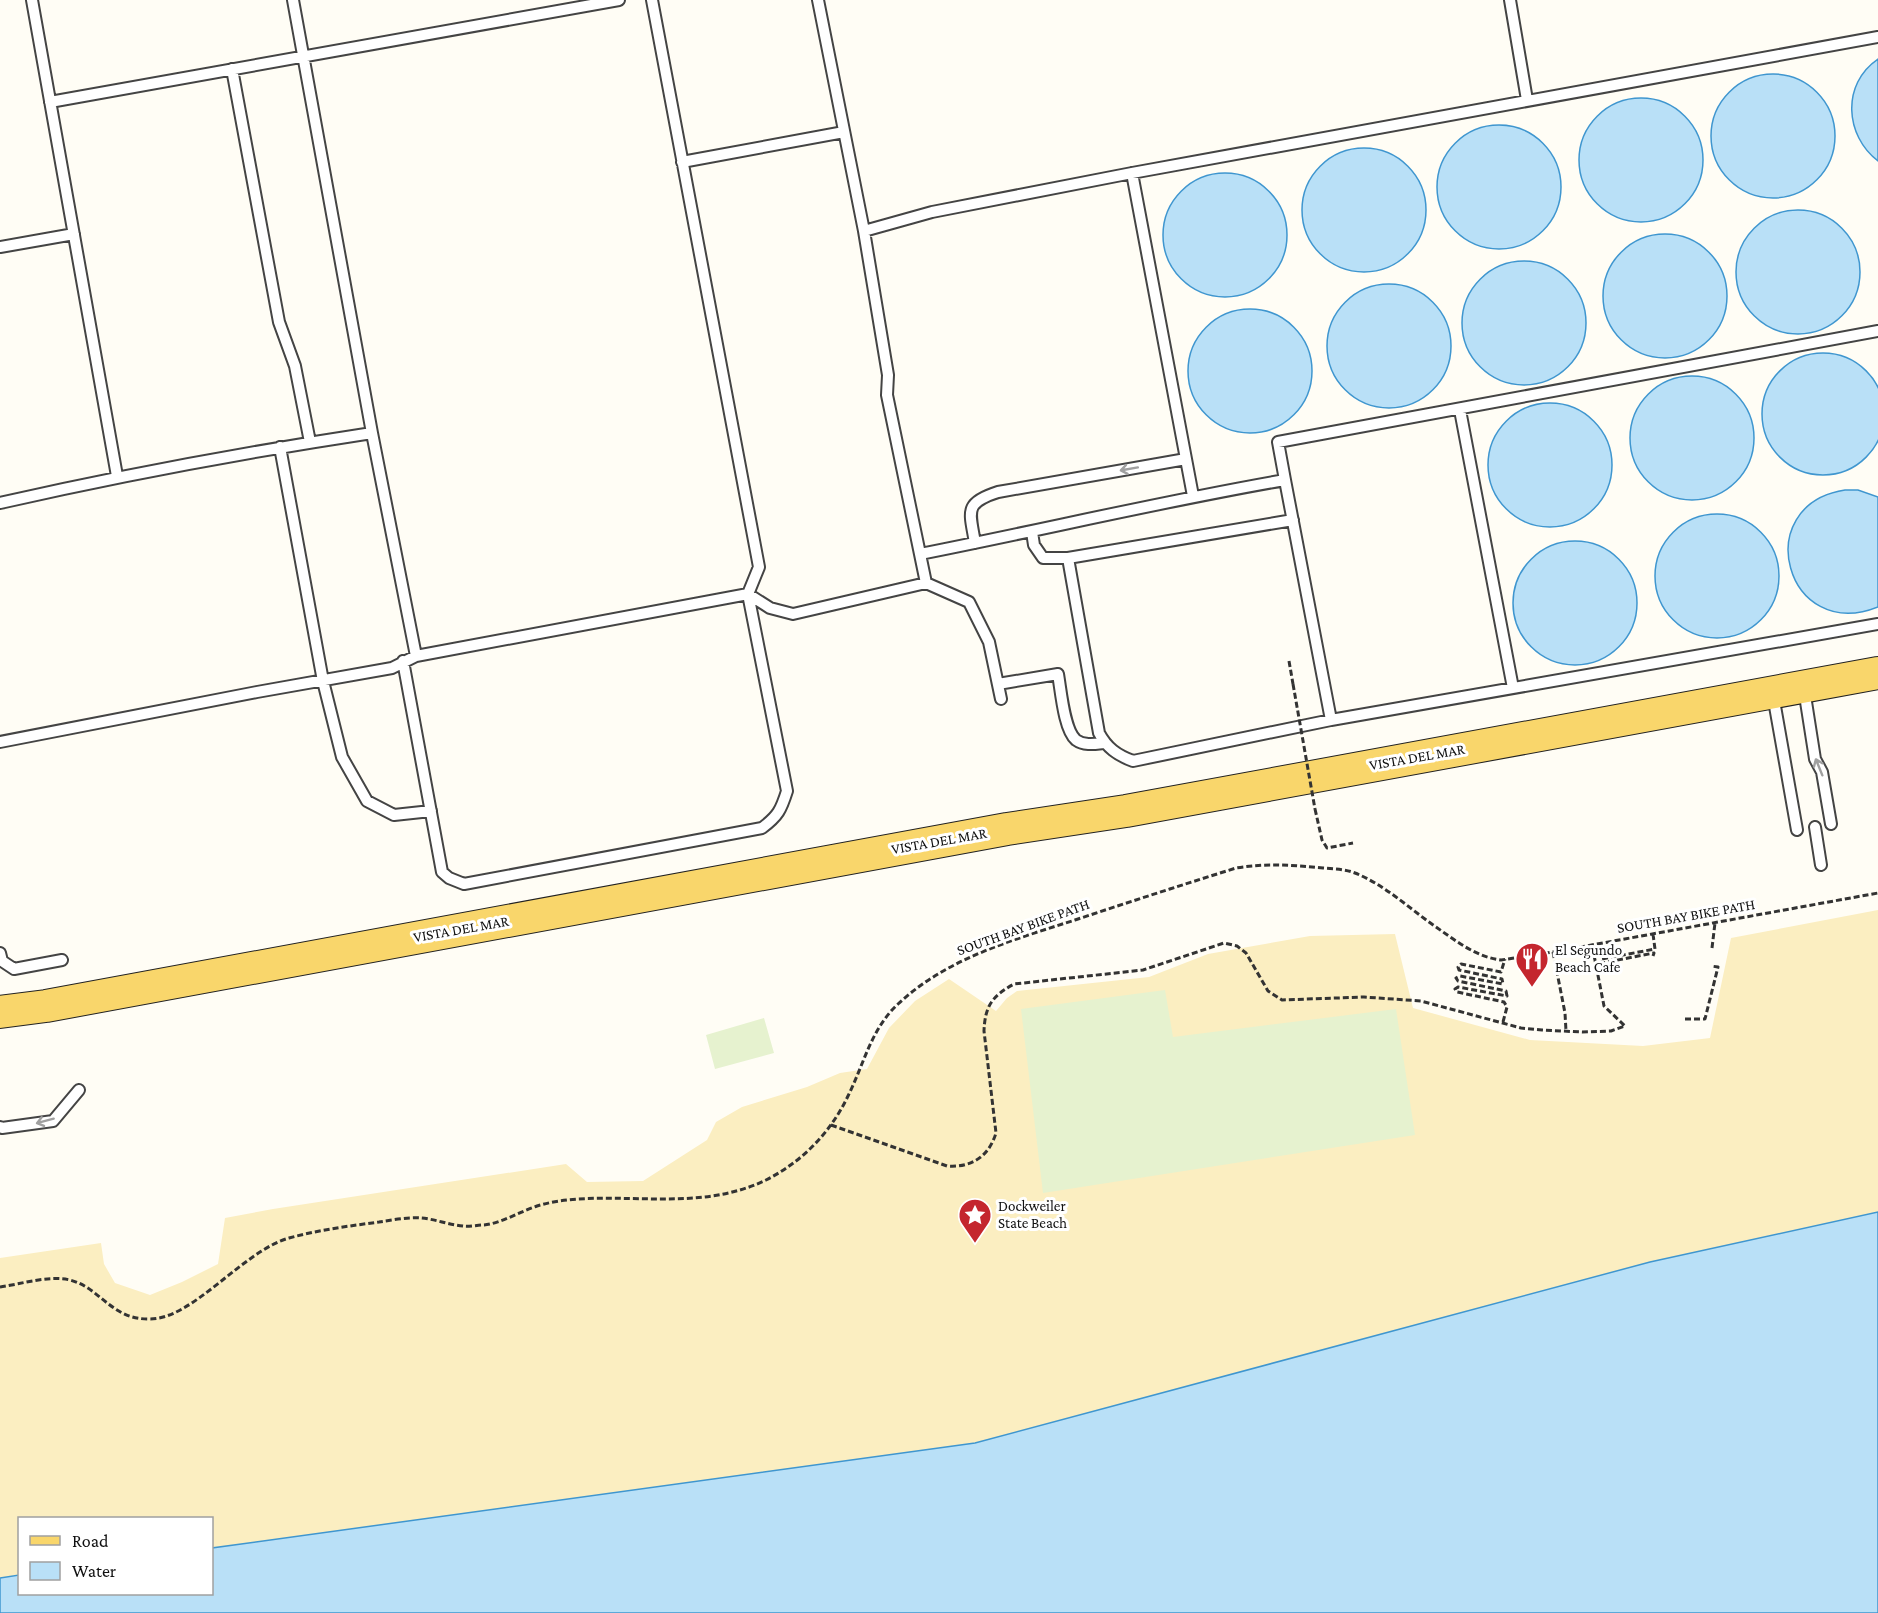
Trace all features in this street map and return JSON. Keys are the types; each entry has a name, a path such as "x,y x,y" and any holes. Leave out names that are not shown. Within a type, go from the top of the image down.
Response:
{"main road":[{"name":"VISTA DEL MAR","path":"0,1012 46,1006 1000,830 1126,811 1878,673"}],"lane":[{"path":"32,0 117,477"},
{"path":"293,0 372,433 416,656"},
{"path":"50,102 619,0"},
{"path":"403,661 442,872 464,884 762,828 777,817 787,791 748,594 759,567 652,0"},
{"path":"818,0 864,231 888,375 886,395 926,583"},
{"path":"1510,0 1527,100"},
{"path":"864,231 932,212 1132,173 1878,37"},
{"path":"232,69 279,322 295,366 310,442"},
{"path":"682,162 844,132"},
{"path":"1132,173 1193,496"},
{"path":"0,247 74,234"},
{"path":"1331,720 1278,442 1878,331"},
{"path":"1460,410 1513,688"},
{"path":"0,503 117,477 280,447 372,433"},
{"path":"280,447 323,681 342,757 367,801 394,815 431,811"},
{"path":"975,543 970,514 974,503 982,497 998,492 1186,459"},
{"path":"920,554 1193,496 1285,480"},
{"path":"1032,532 1034,545 1043,558 1068,558 1293,520"},
{"path":"1068,558 1099,733 1104,742 1118,756 1133,761 1331,720 1878,624"},
{"path":"0,742 392,668 416,656 748,594 770,608 793,614 926,583 969,602 989,642 1001,699"},
{"path":"998,684 1058,674 1069,730 1077,740 1088,745 1104,742"},
{"path":"1804,687 1815,759 1822,772 1831,824"},
{"path":"1773,692 1797,830"},
{"path":"1815,827 1821,865"},
{"path":"0,953 2,961 14,969 62,960"},
{"path":"0,1127 53,1121 79,1090"}],"path":[{"path":"1289,662 1322,840 1327,848 1353,843"},
{"name":"SOUTH BAY BIKE PATH","path":"0,1287 47,1279 68,1279 86,1288 124,1315 149,1320 158,1319 184,1309 265,1249 284,1239 350,1226 420,1218 463,1226 489,1224 535,1207 560,1201 678,1200 725,1195 782,1171 818,1142 850,1094 862,1060 878,1028 895,1006 941,972 972,955 1015,939 1236,868 1259,864 1287,864 1354,873 1388,892 1470,950 1493,959 1553,952 1878,893"},
{"path":"1712,948 1715,923"},
{"path":"1653,934 1654,949 1600,961 1602,963 1654,953 1653,956"},
{"path":"831,1125 947,1166 962,1166 977,1161 993,1144 996,1133 984,1030 985,1016 990,1002 1000,991 1014,984 1143,970 1217,943 1231,944 1242,949 1268,991 1274,997 1282,1000 1364,997 1401,999 1421,1001 1521,1028 1611,1031 1625,1026 1604,1005 1592,945"},
{"path":"1553,952 1565,1013 1566,1031"},
{"path":"1503,1022 1507,1007 1504,1002 1457,992 1455,989 1458,987 1507,996 1506,991 1458,981 1456,978 1460,976 1503,984 1502,979 1459,970 1458,967 1461,964 1501,972 1505,959"},
{"path":"1685,1019 1705,1019 1718,968 1711,966"}],"sand":[{"name":"Dockweiler State Beach","path":"1878,910 1878,1212 1650,1262 975,1443 213,1548 213,1517 18,1517 18,1575 0,1578 0,1258 101,1243 104,1264 115,1283 150,1295 218,1264 225,1218 566,1164 587,1182 643,1181 707,1140 716,1122 742,1107 807,1087 840,1073 867,1069 889,1028 915,1001 949,979 996,1011 1007,998 1017,991 1149,977 1208,954 1310,936 1395,934 1413,1008 1530,1040 1643,1046 1710,1038 1731,938"}],"green space":[{"path":"1165,990 1173,1037 1396,1009 1415,1135 1043,1193 1021,1009"},
{"path":"764,1018 774,1053 715,1069 706,1035"}],"water":[{"path":"1878,59 1878,161 1859,138 1852,110 1853,96 1858,82 1866,70"},
{"path":"1773,74 1797,79 1817,92 1830,112 1835,136 1830,160 1817,180 1797,193 1773,198 1749,193 1729,180 1716,160 1711,136 1716,112 1729,92 1749,79"},
{"path":"1641,98 1665,103 1685,116 1698,136 1703,160 1698,184 1685,204 1665,217 1641,222 1617,217 1597,204 1584,184 1579,160 1584,136 1597,116 1617,103"},
{"path":"1499,125 1523,130 1543,143 1556,163 1561,187 1556,211 1543,231 1523,244 1499,249 1475,244 1455,231 1442,211 1437,187 1442,163 1455,143 1475,130"},
{"path":"1364,148 1388,153 1408,166 1421,186 1426,210 1421,234 1408,254 1388,267 1364,272 1340,267 1320,254 1307,234 1302,210 1307,186 1320,166 1340,153"},
{"path":"1225,173 1249,178 1269,191 1282,211 1287,235 1282,259 1269,279 1249,292 1225,297 1201,292 1181,279 1168,259 1163,235 1168,211 1181,191 1201,178"},
{"path":"1798,210 1822,215 1842,228 1855,248 1860,272 1855,296 1842,316 1822,329 1798,334 1774,329 1754,316 1741,296 1736,272 1741,248 1754,228 1774,215"},
{"path":"1665,234 1689,239 1709,252 1722,272 1727,296 1722,320 1709,340 1689,353 1665,358 1641,353 1621,340 1608,320 1603,296 1608,272 1621,252 1641,239"},
{"path":"1524,261 1548,266 1568,279 1581,299 1586,323 1581,347 1568,367 1548,380 1524,385 1500,380 1480,367 1467,347 1462,323 1467,299 1480,279 1500,266"},
{"path":"1389,284 1413,289 1433,302 1446,322 1451,346 1446,370 1433,390 1413,403 1389,408 1365,403 1345,390 1332,370 1327,346 1332,322 1345,302 1365,289"},
{"path":"1250,309 1274,314 1294,327 1307,347 1312,371 1307,395 1294,415 1274,428 1250,433 1226,428 1206,415 1193,395 1188,371 1193,347 1206,327 1226,314"},
{"path":"1811,354 1835,354 1857,363 1874,380 1879,391 1879,437 1874,448 1857,465 1835,474 1811,474 1789,465 1772,448 1763,426 1763,402 1772,380 1789,363"},
{"path":"1692,376 1716,381 1736,394 1749,414 1754,438 1749,462 1736,482 1716,495 1692,500 1668,495 1648,482 1635,462 1630,438 1635,414 1648,394 1668,381"},
{"path":"1550,403 1574,408 1594,421 1607,441 1612,465 1607,489 1594,509 1574,522 1550,527 1526,522 1506,509 1493,489 1488,465 1493,441 1506,421 1526,408"},
{"path":"1845,490 1858,490 1878,497 1878,607 1846,613 1820,606 1802,590 1791,568 1789,543 1796,520 1815,501"},
{"path":"1717,514 1741,519 1761,532 1774,552 1779,576 1774,600 1761,620 1741,633 1717,638 1693,633 1673,620 1660,600 1655,576 1660,552 1673,532 1693,519"},
{"path":"1575,541 1599,546 1619,559 1632,579 1637,603 1632,627 1619,647 1599,660 1575,665 1551,660 1531,647 1518,627 1513,603 1518,579 1531,559 1551,546"},
{"path":"1878,1212 1878,1613 0,1613 0,1578 18,1575 18,1595 213,1595 213,1548 975,1443 1650,1262"}],"place":[{"name":"El Segundo Beach Cafe","path":"1532,988"},
{"name":"Dockweiler State Beach","path":"975,1244"}]}
